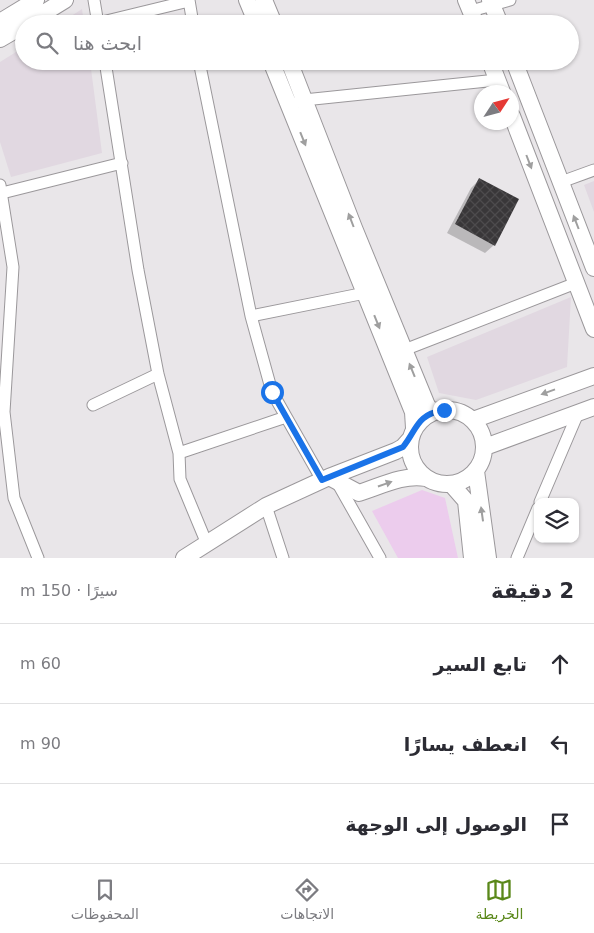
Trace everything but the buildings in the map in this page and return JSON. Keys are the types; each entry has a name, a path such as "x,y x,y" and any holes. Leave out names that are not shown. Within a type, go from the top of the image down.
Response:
{"street":[{"path":"0,22 36,0"},
{"path":"40,15 65,0"},
{"path":"94,0 97,15"},
{"path":"247,0 253,15"},
{"path":"264,0 270,15"},
{"path":"471,12 491,3 510,0"},
{"path":"131,15 189,1 191,15"},
{"path":"491,3 496,15"},
{"path":"0,39 15,30"},
{"path":"106,70 138,270 158,374 179,453 180,479 207,544"},
{"path":"201,70 251,316 272,392 286,417 329,480 353,509 380,558"},
{"path":"277,70 297,103 357,237 397,352 413,412 413,433 410,449 412,460 426,478"},
{"path":"291,70 297,103 365,293 429,409 436,411 454,410 473,420 481,432 485,447 483,458 472,476 452,485 415,476 359,493 329,480"},
{"path":"494,70 500,85"},
{"path":"517,70 594,268"},
{"path":"297,103 474,88"},
{"path":"517,130 594,329"},
{"path":"38,558 14,498 4,412 13,267 1,189 122,163"},
{"path":"561,182 594,170"},
{"path":"397,352 576,283"},
{"path":"251,316 365,293"},
{"path":"93,405 158,374"},
{"path":"473,420 594,376"},
{"path":"485,447 594,407"},
{"path":"190,557 266,506 403,447 419,421 436,411"},
{"path":"542,498 578,413"},
{"path":"179,453 286,417"},
{"path":"476,471 488,558"},
{"path":"452,485 466,501 472,558"},
{"path":"353,509 359,493"},
{"path":"266,506 283,558"},
{"path":"517,558 534,518"}],"shaded area":[{"path":"82,9 83,15 73,15"},
{"path":"15,53 15,70 91,70 102,153 11,177 0,142 0,62"},
{"path":"594,181 594,212 584,185"},
{"path":"571,297 567,367 476,400 439,393 427,357"},
{"path":"422,490 445,498 458,558 398,558 372,511"}],"route":[{"path":"272,392 322,480 403,447 411,438 414,428 419,421 436,411 444,410"}]}
